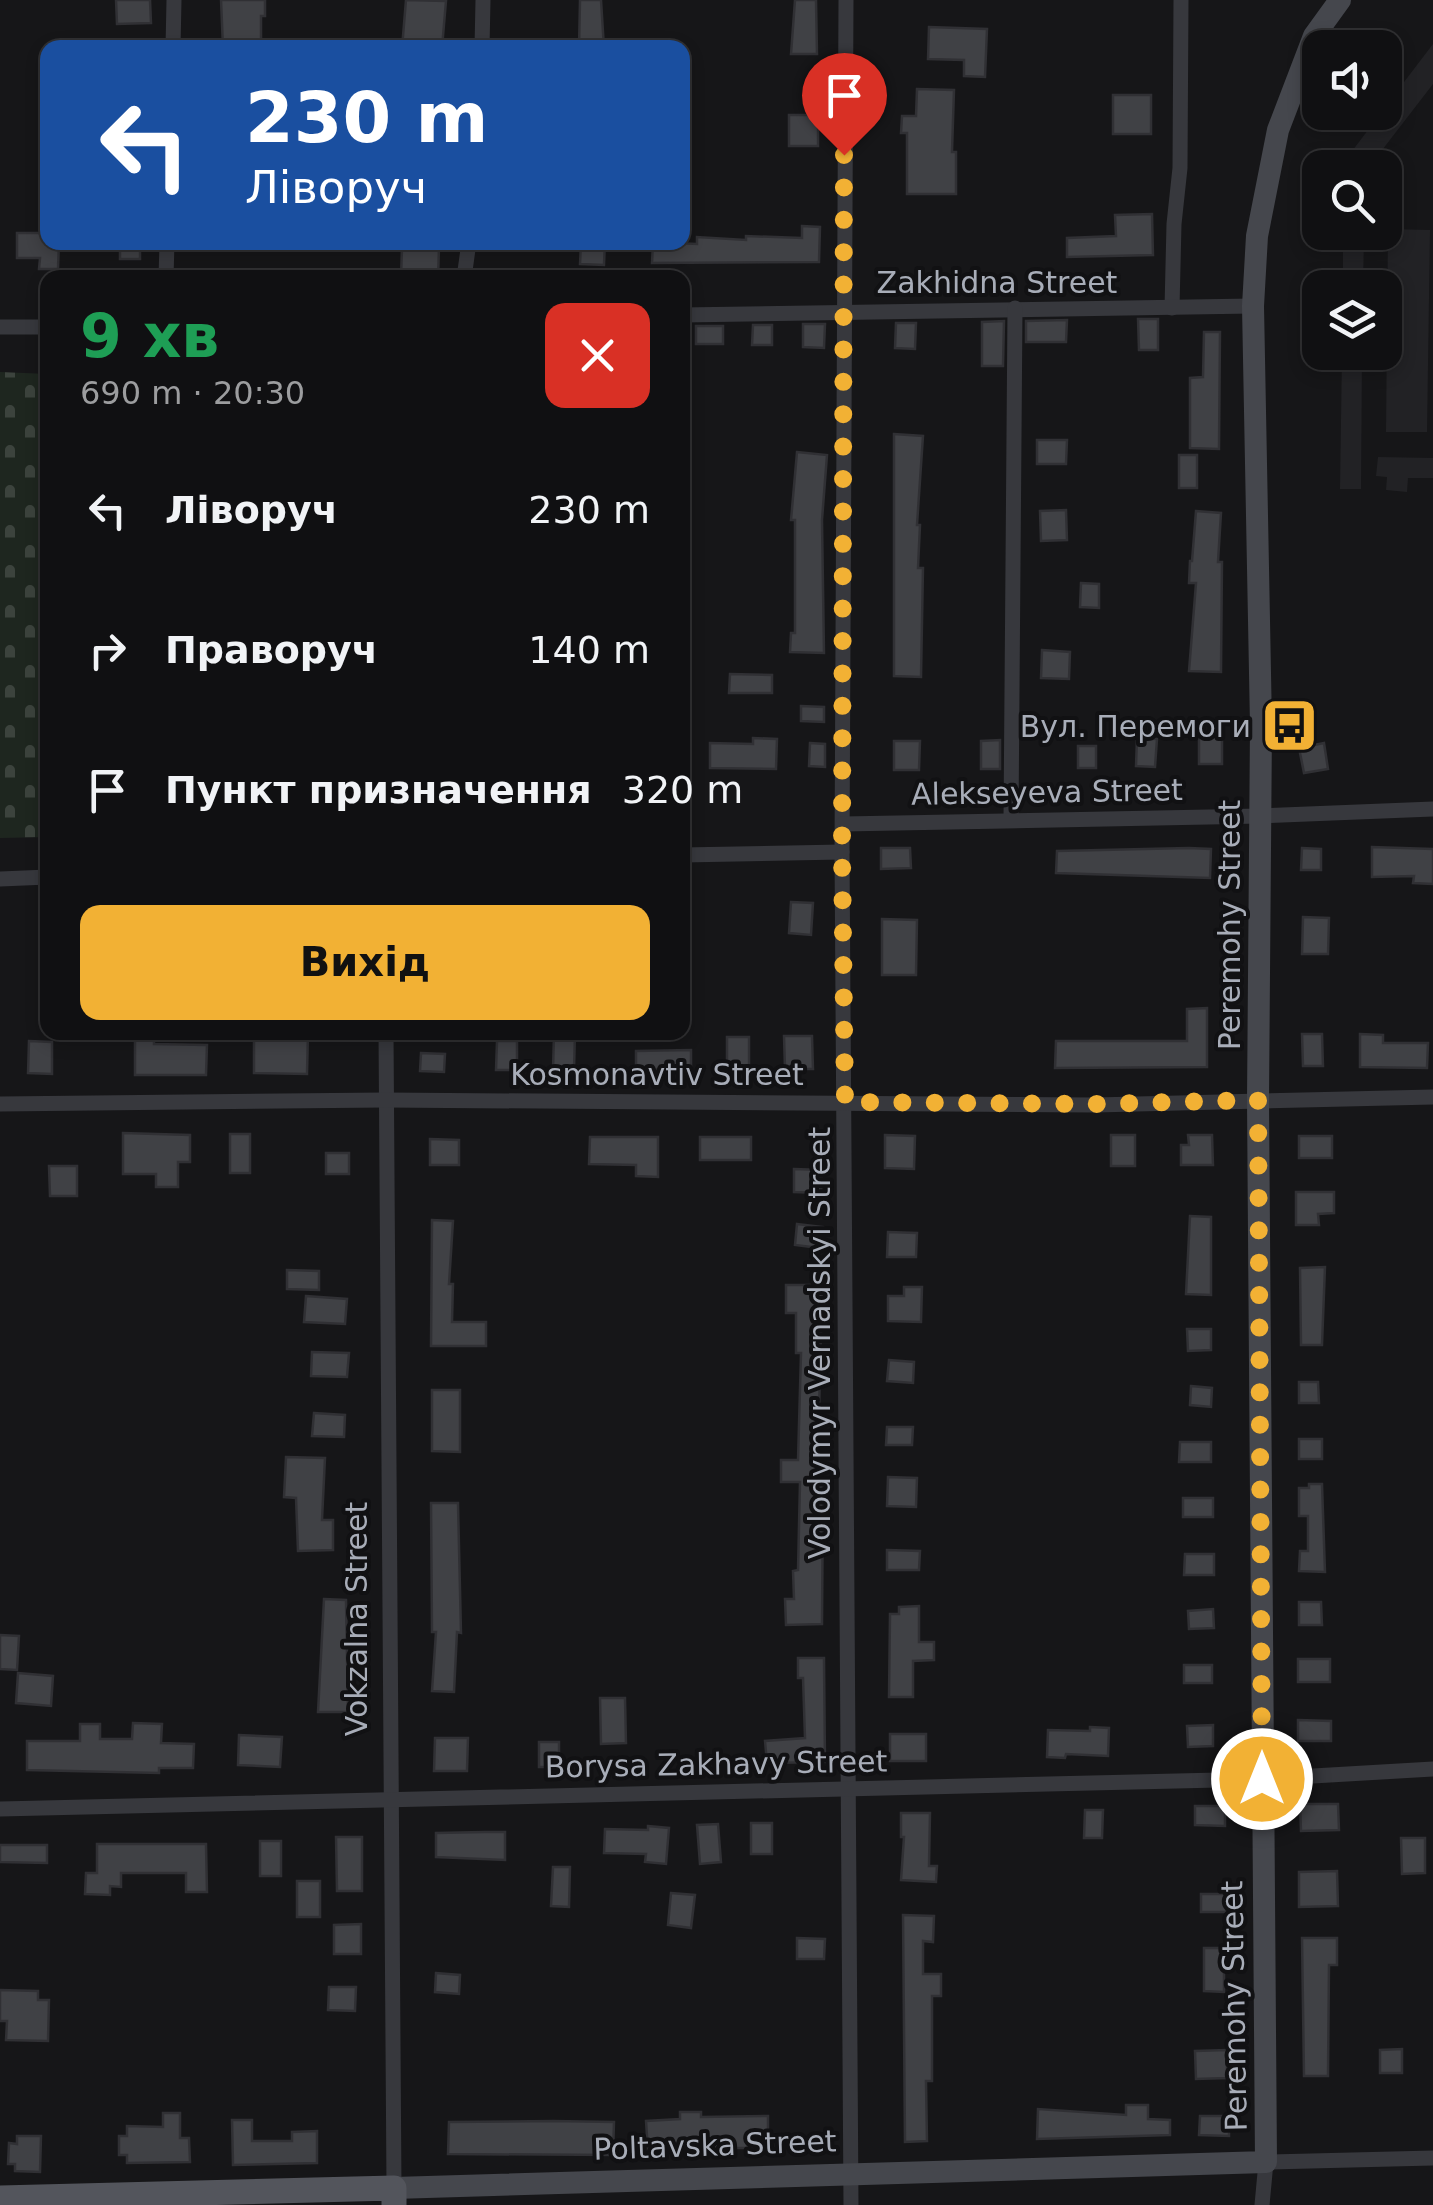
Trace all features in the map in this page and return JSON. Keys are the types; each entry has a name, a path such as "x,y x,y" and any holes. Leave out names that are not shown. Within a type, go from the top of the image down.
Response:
{"main road":[{"name":"Peremohy Street","path":"1266,2162 1258,1100 1261,725 1253,306 1257,236 1278,130 1314,36 1340,0"},
{"name":"Poltavska Street","path":"0,2198 394,2196 850,2172 1266,2162"}],"street":[{"path":"172,40 174,0"},
{"path":"482,40 484,0"},
{"name":"Volodymyr Vernadskyi Street","path":"846,0 842,852 851,2205"},
{"path":"1172,308 1180,168 1181,0"},
{"name":"Zakhidna Street","path":"690,316 843,310 1253,306"},
{"path":"1010,819 1015,308"},
{"path":"0,328 40,327"},
{"name":"Alekseyeva Street","path":"843,824 1433,809"},
{"path":"690,855 842,852"},
{"path":"0,879 40,876"},
{"name":"Vokzalna Street","path":"386,1040 394,2196"},
{"name":"Kosmonavtiv Street","path":"0,1104 385,1100 1094,1104 1433,1097"},
{"name":"Borysa Zakhavy Street","path":"0,1809 1262,1779 1433,1769"},
{"name":"Poltavska Street","path":"1266,2162 1433,2158"},
{"name":"Peremohy Street","path":"1262,2205 1266,2162"}],"shaded area":[{"path":"1433,44 1433,84 1402,124 1402,85"},
{"path":"1368,130 1398,130 1382,150 1353,150"},
{"path":"1402,229 1430,230 1427,432 1386,432 1387,370 1402,370 1402,270 1388,270 1388,250 1402,250"},
{"path":"1343,250 1364,250 1363,270 1343,270"},
{"path":"1342,370 1362,370 1361,489 1340,489"},
{"path":"1378,457 1433,458 1433,478 1408,478 1407,492 1386,490 1387,477 1376,476"}],"green space":[{"path":"0,372 40,374 40,837 0,838"}],"building":[{"path":"116,0 150,0 151,23 117,24"},
{"path":"221,0 265,0 261,40 223,40"},
{"path":"406,0 446,1 443,40 403,40"},
{"path":"580,0 601,0 604,40 579,40"},
{"path":"795,0 816,0 817,54 791,54"},
{"path":"929,27 987,29 985,77 964,76 964,60 928,59"},
{"path":"917,89 954,90 952,152 956,152 956,194 907,194 907,133 901,133 902,116 916,116"},
{"path":"1113,95 1151,95 1151,134 1113,134"},
{"path":"789,115 818,115 818,146 789,146"},
{"path":"1152,214 1153,255 1067,257 1067,238 1116,236 1115,215"},
{"path":"802,226 820,227 819,262 652,263 653,250 690,250 690,244 697,244 697,237 802,238"},
{"path":"17,233 40,233 40,250 59,250 58,269 39,269 40,258 17,258"},
{"path":"120,250 140,250 140,259 120,259"},
{"path":"402,250 439,250 438,270 401,270"},
{"path":"581,250 605,250 604,265 580,264"},
{"path":"1138,319 1158,319 1158,350 1139,350"},
{"path":"1067,320 1066,342 1026,342 1026,321"},
{"path":"1004,321 1003,366 982,366 982,322"},
{"path":"896,323 916,323 915,349 895,348"},
{"path":"803,324 825,324 824,348 803,347"},
{"path":"753,325 772,325 772,345 752,345"},
{"path":"696,326 723,326 723,344 696,344"},
{"path":"1204,332 1220,332 1219,449 1190,448 1190,378 1203,377"},
{"path":"894,434 923,436 917,525 918,568 923,568 921,677 894,676"},
{"path":"1037,440 1067,440 1066,464 1037,464"},
{"path":"797,452 827,455 822,520 824,653 790,652 791,633 795,633 795,520 791,520"},
{"path":"1179,455 1197,455 1197,488 1179,488"},
{"path":"1066,510 1067,540 1041,541 1040,511"},
{"path":"1196,511 1221,513 1221,672 1189,671 1196,583 1189,583"},
{"path":"1081,583 1099,584 1099,608 1080,607"},
{"path":"1042,650 1070,652 1069,679 1041,678"},
{"path":"730,674 772,675 772,693 729,693"},
{"path":"801,706 824,707 824,722 801,721"},
{"path":"1199,733 1222,733 1222,764 1199,764"},
{"path":"753,738 777,739 776,769 710,768 710,743 753,744"},
{"path":"1137,738 1157,739 1155,767 1136,766"},
{"path":"1000,740 1000,769 981,769 981,741"},
{"path":"894,741 920,741 919,770 894,770"},
{"path":"810,743 825,744 825,767 809,766"},
{"path":"1324,743 1328,769 1304,773 1299,748"},
{"path":"1078,746 1096,746 1096,768 1078,768"},
{"path":"1372,847 1433,849 1433,884 1413,883 1414,876 1372,877"},
{"path":"881,848 910,848 911,868 881,869"},
{"path":"1302,848 1321,849 1321,870 1301,870"},
{"path":"1211,849 1210,878 1056,873 1057,851"},
{"path":"791,902 813,903 811,935 789,933"},
{"path":"1303,917 1329,918 1328,954 1302,954"},
{"path":"882,919 917,920 916,975 882,975"},
{"path":"1207,1008 1207,1067 1055,1068 1056,1041 1187,1041 1187,1009"},
{"path":"1302,1034 1322,1034 1323,1066 1303,1066"},
{"path":"1360,1034 1383,1035 1383,1043 1428,1043 1427,1068 1360,1067"},
{"path":"784,1036 812,1036 813,1069 785,1069"},
{"path":"727,1037 749,1037 749,1070 727,1070"},
{"path":"135,1040 207,1045 206,1075 135,1075"},
{"path":"254,1040 308,1040 307,1074 254,1073"},
{"path":"554,1040 575,1040 574,1070 553,1070"},
{"path":"29,1041 52,1042 52,1074 28,1073"},
{"path":"497,1041 517,1041 517,1070 496,1070"},
{"path":"691,1050 691,1069 636,1070 636,1051"},
{"path":"421,1053 445,1054 444,1072 420,1071"},
{"path":"123,1133 190,1135 190,1162 178,1162 178,1187 156,1187 156,1174 123,1174"},
{"path":"230,1134 250,1134 250,1173 230,1173"},
{"path":"885,1135 915,1136 914,1169 885,1168"},
{"path":"1111,1135 1135,1135 1135,1166 1111,1166"},
{"path":"1188,1135 1212,1135 1213,1165 1181,1165 1181,1145 1189,1145"},
{"path":"1299,1136 1332,1136 1332,1158 1299,1158"},
{"path":"590,1137 658,1137 658,1177 636,1176 636,1165 589,1164"},
{"path":"700,1137 751,1137 751,1160 700,1160"},
{"path":"430,1139 459,1140 459,1165 430,1165"},
{"path":"326,1153 349,1153 349,1174 326,1174"},
{"path":"49,1166 77,1166 77,1196 50,1196"},
{"path":"794,1169 822,1170 821,1193 794,1192"},
{"path":"1296,1192 1334,1192 1334,1213 1318,1214 1319,1225 1296,1225"},
{"path":"1190,1216 1211,1217 1211,1295 1186,1294"},
{"path":"432,1220 453,1221 449,1284 453,1284 452,1322 486,1322 486,1346 431,1346"},
{"path":"797,1224 823,1227 820,1248 795,1245"},
{"path":"888,1232 917,1233 916,1257 887,1257"},
{"path":"1325,1267 1322,1345 1301,1345 1300,1268"},
{"path":"287,1270 319,1271 319,1290 287,1289"},
{"path":"786,1285 811,1285 810,1294 822,1294 822,1624 786,1625 785,1599 794,1599 793,1571 798,1570 800,1482 781,1482 781,1460 798,1460 801,1353 796,1353 796,1313 786,1313"},
{"path":"904,1287 922,1287 921,1322 888,1321 888,1296 904,1296"},
{"path":"306,1296 347,1299 345,1324 304,1322"},
{"path":"1187,1329 1211,1329 1211,1350 1188,1351"},
{"path":"312,1352 349,1353 347,1377 311,1376"},
{"path":"889,1360 914,1362 913,1383 887,1381"},
{"path":"1299,1382 1318,1382 1319,1403 1299,1403"},
{"path":"1191,1386 1212,1388 1211,1407 1190,1405"},
{"path":"432,1390 460,1390 460,1452 432,1451"},
{"path":"314,1413 345,1415 344,1437 312,1436"},
{"path":"887,1427 913,1427 912,1445 886,1445"},
{"path":"1299,1439 1322,1439 1322,1459 1299,1459"},
{"path":"1180,1442 1211,1442 1211,1462 1179,1462"},
{"path":"286,1457 325,1458 322,1520 333,1520 333,1550 298,1551 296,1498 284,1497"},
{"path":"888,1477 917,1478 916,1507 887,1506"},
{"path":"1309,1484 1322,1484 1325,1572 1299,1571 1300,1551 1308,1551 1308,1516 1299,1516 1299,1488 1309,1488"},
{"path":"1183,1498 1213,1498 1213,1517 1183,1517"},
{"path":"431,1503 458,1503 461,1633 457,1632 454,1692 432,1691 436,1632 432,1632"},
{"path":"887,1550 920,1551 919,1570 887,1570"},
{"path":"1185,1554 1214,1554 1214,1575 1184,1575"},
{"path":"324,1599 346,1600 348,1712 318,1712"},
{"path":"1299,1602 1321,1602 1322,1625 1299,1625"},
{"path":"919,1606 919,1642 934,1642 934,1660 913,1661 913,1697 889,1697 890,1614 899,1614 899,1607"},
{"path":"1213,1609 1214,1628 1189,1629 1188,1611"},
{"path":"0,1635 19,1636 17,1670 0,1669"},
{"path":"798,1658 824,1658 825,1762 767,1763 765,1741 805,1738 803,1678 798,1678"},
{"path":"1298,1659 1330,1659 1330,1682 1298,1682"},
{"path":"1184,1665 1212,1665 1212,1683 1184,1683"},
{"path":"18,1673 53,1676 51,1706 16,1703"},
{"path":"600,1698 625,1698 626,1743 601,1744"},
{"path":"1298,1720 1331,1721 1331,1741 1298,1741"},
{"path":"133,1723 162,1724 161,1743 194,1744 193,1768 159,1768 159,1773 27,1770 27,1741 80,1741 80,1724 100,1724 100,1739 132,1739"},
{"path":"1213,1725 1213,1746 1188,1747 1187,1726"},
{"path":"1090,1727 1109,1728 1108,1756 1047,1757 1048,1730 1090,1731"},
{"path":"890,1734 926,1734 926,1761 890,1761"},
{"path":"239,1735 282,1737 280,1767 238,1765"},
{"path":"435,1738 468,1738 467,1771 434,1771"},
{"path":"539,1742 559,1742 559,1767 539,1767"},
{"path":"1300,1804 1338,1804 1339,1830 1301,1831"},
{"path":"1195,1806 1225,1806 1225,1826 1195,1825"},
{"path":"1085,1810 1103,1810 1102,1838 1084,1838"},
{"path":"901,1813 930,1813 929,1866 937,1866 936,1882 901,1880"},
{"path":"751,1823 772,1823 772,1854 751,1854"},
{"path":"718,1824 721,1862 700,1864 697,1825"},
{"path":"648,1826 669,1828 666,1864 645,1862 646,1854 604,1853 605,1829 648,1830"},
{"path":"505,1832 505,1860 436,1857 436,1833"},
{"path":"336,1837 362,1837 362,1891 337,1891"},
{"path":"1401,1838 1425,1838 1425,1873 1402,1874"},
{"path":"260,1841 281,1841 281,1876 260,1876"},
{"path":"97,1844 206,1844 207,1892 186,1892 186,1873 121,1873 121,1887 110,1886 110,1895 85,1894 86,1873 97,1873"},
{"path":"0,1845 47,1845 47,1863 0,1862"},
{"path":"553,1867 570,1867 569,1907 551,1906"},
{"path":"1337,1871 1338,1906 1299,1907 1299,1872"},
{"path":"297,1881 320,1881 320,1917 297,1917"},
{"path":"671,1893 695,1895 691,1928 668,1925"},
{"path":"1201,1894 1227,1894 1226,1912 1201,1912"},
{"path":"903,1915 934,1916 933,1942 923,1941 923,1974 941,1974 941,1996 932,1996 932,2081 926,2081 927,2141 905,2142"},
{"path":"361,1924 361,1954 334,1954 334,1925"},
{"path":"797,1938 825,1939 824,1959 797,1959"},
{"path":"1302,1938 1337,1938 1337,1965 1329,1965 1328,2076 1304,2076"},
{"path":"1204,1948 1224,1948 1224,1992 1204,1991"},
{"path":"436,1973 460,1975 459,1994 435,1992"},
{"path":"329,1987 356,1987 355,2011 328,2010"},
{"path":"0,1990 38,1991 38,2000 49,2000 48,2041 6,2040 7,2021 0,2021"},
{"path":"1402,2049 1402,2073 1380,2073 1380,2050"},
{"path":"1227,2050 1227,2078 1196,2079 1195,2051"},
{"path":"1126,2105 1148,2105 1148,2119 1170,2120 1170,2135 1037,2139 1038,2109 1126,2115"},
{"path":"680,2112 701,2112 701,2117 768,2116 768,2148 668,2148 648,2152 646,2121 680,2119"},
{"path":"163,2113 180,2113 180,2138 189,2138 190,2162 127,2163 127,2155 119,2155 119,2136 127,2136 127,2126 163,2127"},
{"path":"1200,2116 1229,2116 1229,2136 1199,2135"},
{"path":"232,2120 252,2120 252,2141 292,2141 292,2132 317,2131 317,2163 233,2165"},
{"path":"449,2122 614,2122 613,2155 448,2154"},
{"path":"17,2136 41,2136 40,2172 15,2171 15,2164 8,2164 9,2143 17,2144"}],"place":[{"name":"Вул. Перемоги","path":"1290,726"}],"route":[{"path":"844,155 845,1102 1094,1104 1258,1100 1262,1779"}]}
